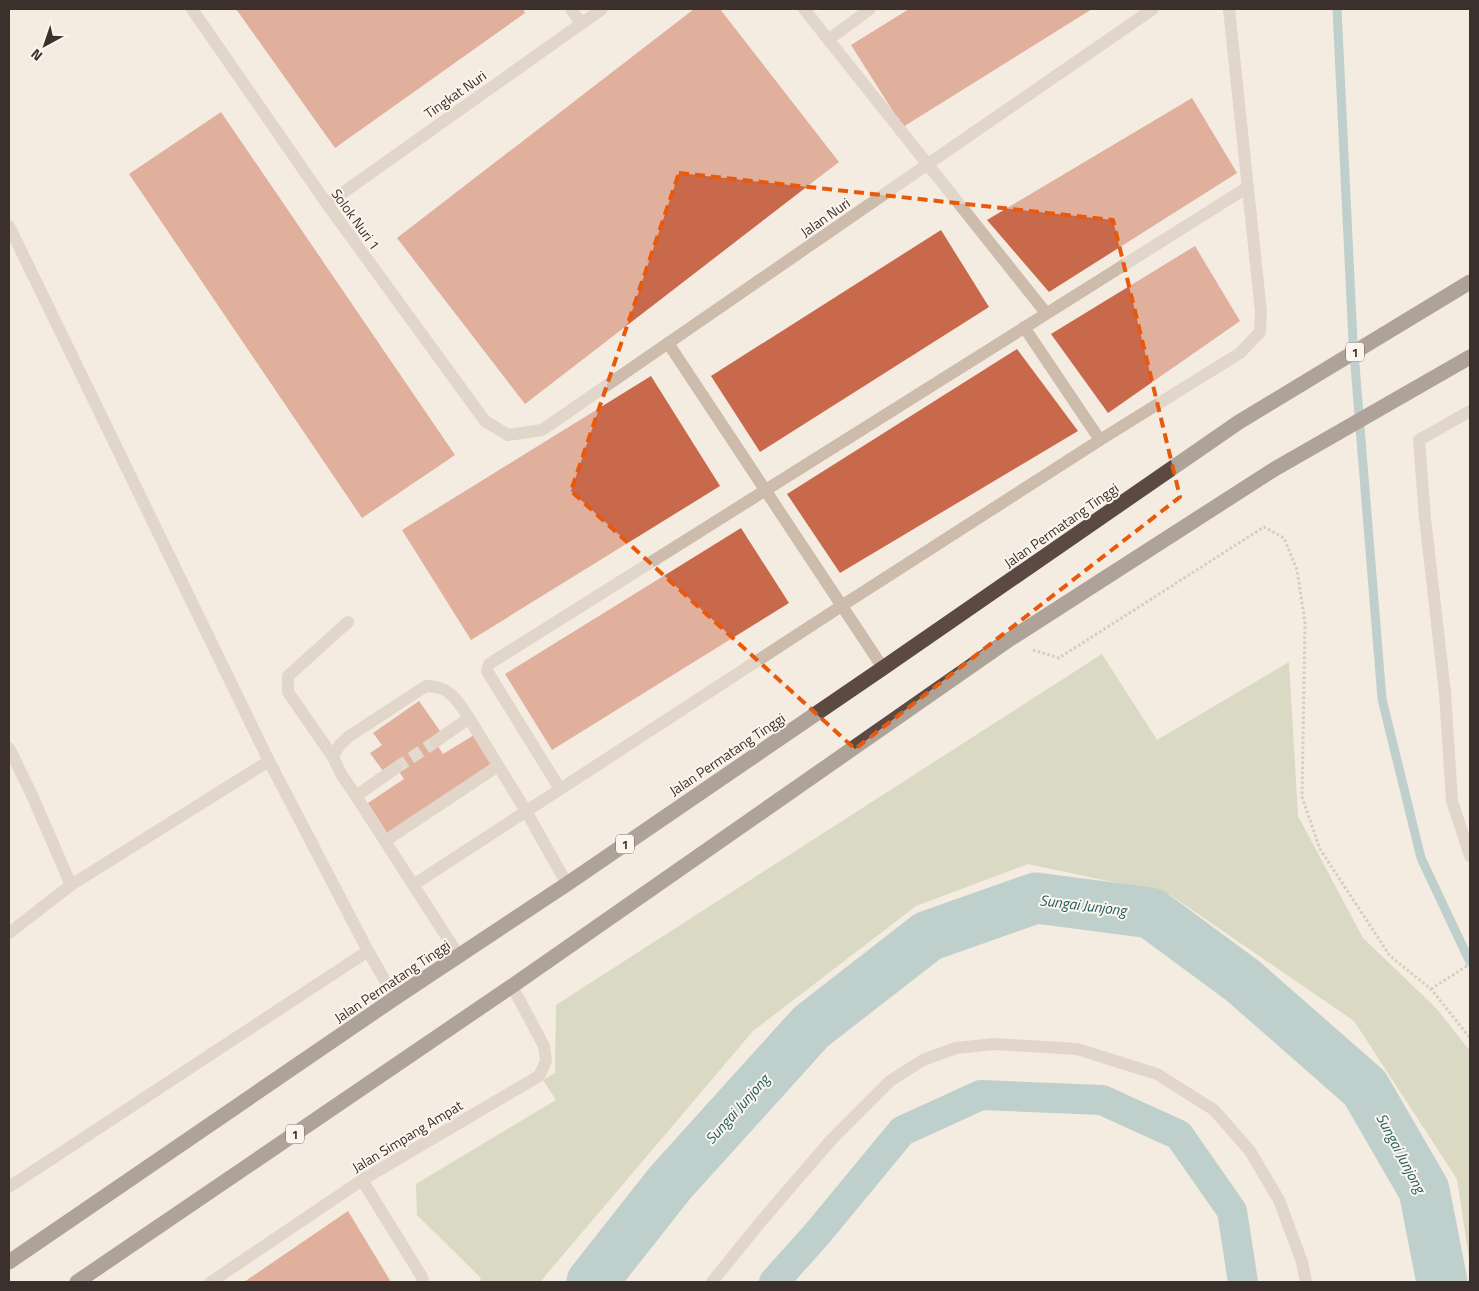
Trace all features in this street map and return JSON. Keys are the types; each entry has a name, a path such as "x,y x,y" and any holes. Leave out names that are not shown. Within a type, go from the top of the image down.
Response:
{"highway":[{"name":"Jalan Permatang Tinggi","path":"9,1262 395,998 567,884 884,668 1240,422 1470,282"},
{"name":"1","path":"77,1282 512,986 1007,641 1273,470 1470,357"}],"street":[{"name":"Solok Nuri 1","path":"192,9 327,204 485,421 508,435"},
{"path":"571,9 581,23"},
{"name":"Tingkat Nuri","path":"327,204 602,9"},
{"path":"804,9 1046,313"},
{"path":"828,40 870,9"},
{"name":"Jalan Nuri","path":"508,435 542,430 1153,9"},
{"path":"413,884 843,605 1100,440 1240,353 1260,332 1261,312 1229,9"},
{"path":"560,789 487,671 489,664 1248,187"},
{"path":"9,226 269,761 368,951 395,998"},
{"path":"1024,327 1100,440"},
{"path":"668,343 884,668"},
{"path":"1469,413 1419,440 1425,518 1444,693 1452,801 1470,856"},
{"path":"348,622 288,676 288,692 333,757 341,774 459,956"},
{"path":"333,757 339,746 348,737 426,686 436,686 446,690 455,698 469,718 526,811 567,884"},
{"path":"435,742 469,718"},
{"path":"9,748 71,885"},
{"path":"9,932 71,885 269,761"},
{"path":"385,840 498,766"},
{"path":"356,796 396,768"},
{"path":"9,1187 368,951"},
{"name":"Jalan Simpang Ampat","path":"210,1282 362,1180 539,1076 546,1062 544,1046 512,986"},
{"path":"712,1282 832,1139 890,1081 923,1060 956,1048 995,1044 1077,1048 1158,1074 1214,1110 1250,1151 1279,1200 1302,1262 1306,1282"},
{"path":"362,1180 422,1277 423,1282"}],"path":[{"path":"1007,641 1059,658 1264,527 1284,538 1297,570 1305,622 1302,797 1320,849 1390,956 1431,989 1470,1038"},
{"path":"1431,989 1470,964"}],"highlighted area":[{"path":"679,173 1113,220 1180,497 855,749 571,491"}],"green space":[{"path":"1102,654 1157,740 1289,662 1298,816 1363,938 1436,1008 1470,1051 1470,1265 1457,1179 1354,1021 1169,894 1028,864 916,906 753,1031 540,1282 479,1282 481,1278 417,1215 416,1184 556,1100 543,1080 555,1073 556,1005"}],"building":[{"path":"236,9 523,9 525,13 335,148"},
{"path":"694,9 720,9 839,162 525,404 397,238"},
{"path":"909,9 1092,9 903,127 851,45"},
{"path":"1192,98 1237,173 1049,292 987,220"},
{"path":"221,112 455,455 362,518 129,174"},
{"path":"941,230 989,307 760,452 711,376"},
{"path":"1195,246 1240,321 1108,413 1051,334"},
{"path":"1017,349 1078,431 840,573 787,494"},
{"path":"651,376 720,486 471,640 402,530"},
{"path":"741,528 789,603 552,750 505,674"},
{"path":"419,701 440,731 432,737 443,754 474,735 493,763 387,833 368,803 404,779 393,763 383,771 370,753 382,745 373,733"},
{"path":"348,1211 391,1282 244,1282"}],"waterway":[{"path":"1337,9 1353,341 1382,699 1421,858 1470,962"},
{"name":"Sungai Junjong","path":"592,1282 670,1183 811,1027 928,936 1036,898 1151,913 1243,981 1365,1088 1424,1190 1442,1282"},
{"path":"774,1282 817,1234 902,1131 981,1095 1102,1100 1179,1135 1232,1211 1243,1282"}],"tunnel":[{"path":"396,768 435,742"}]}
